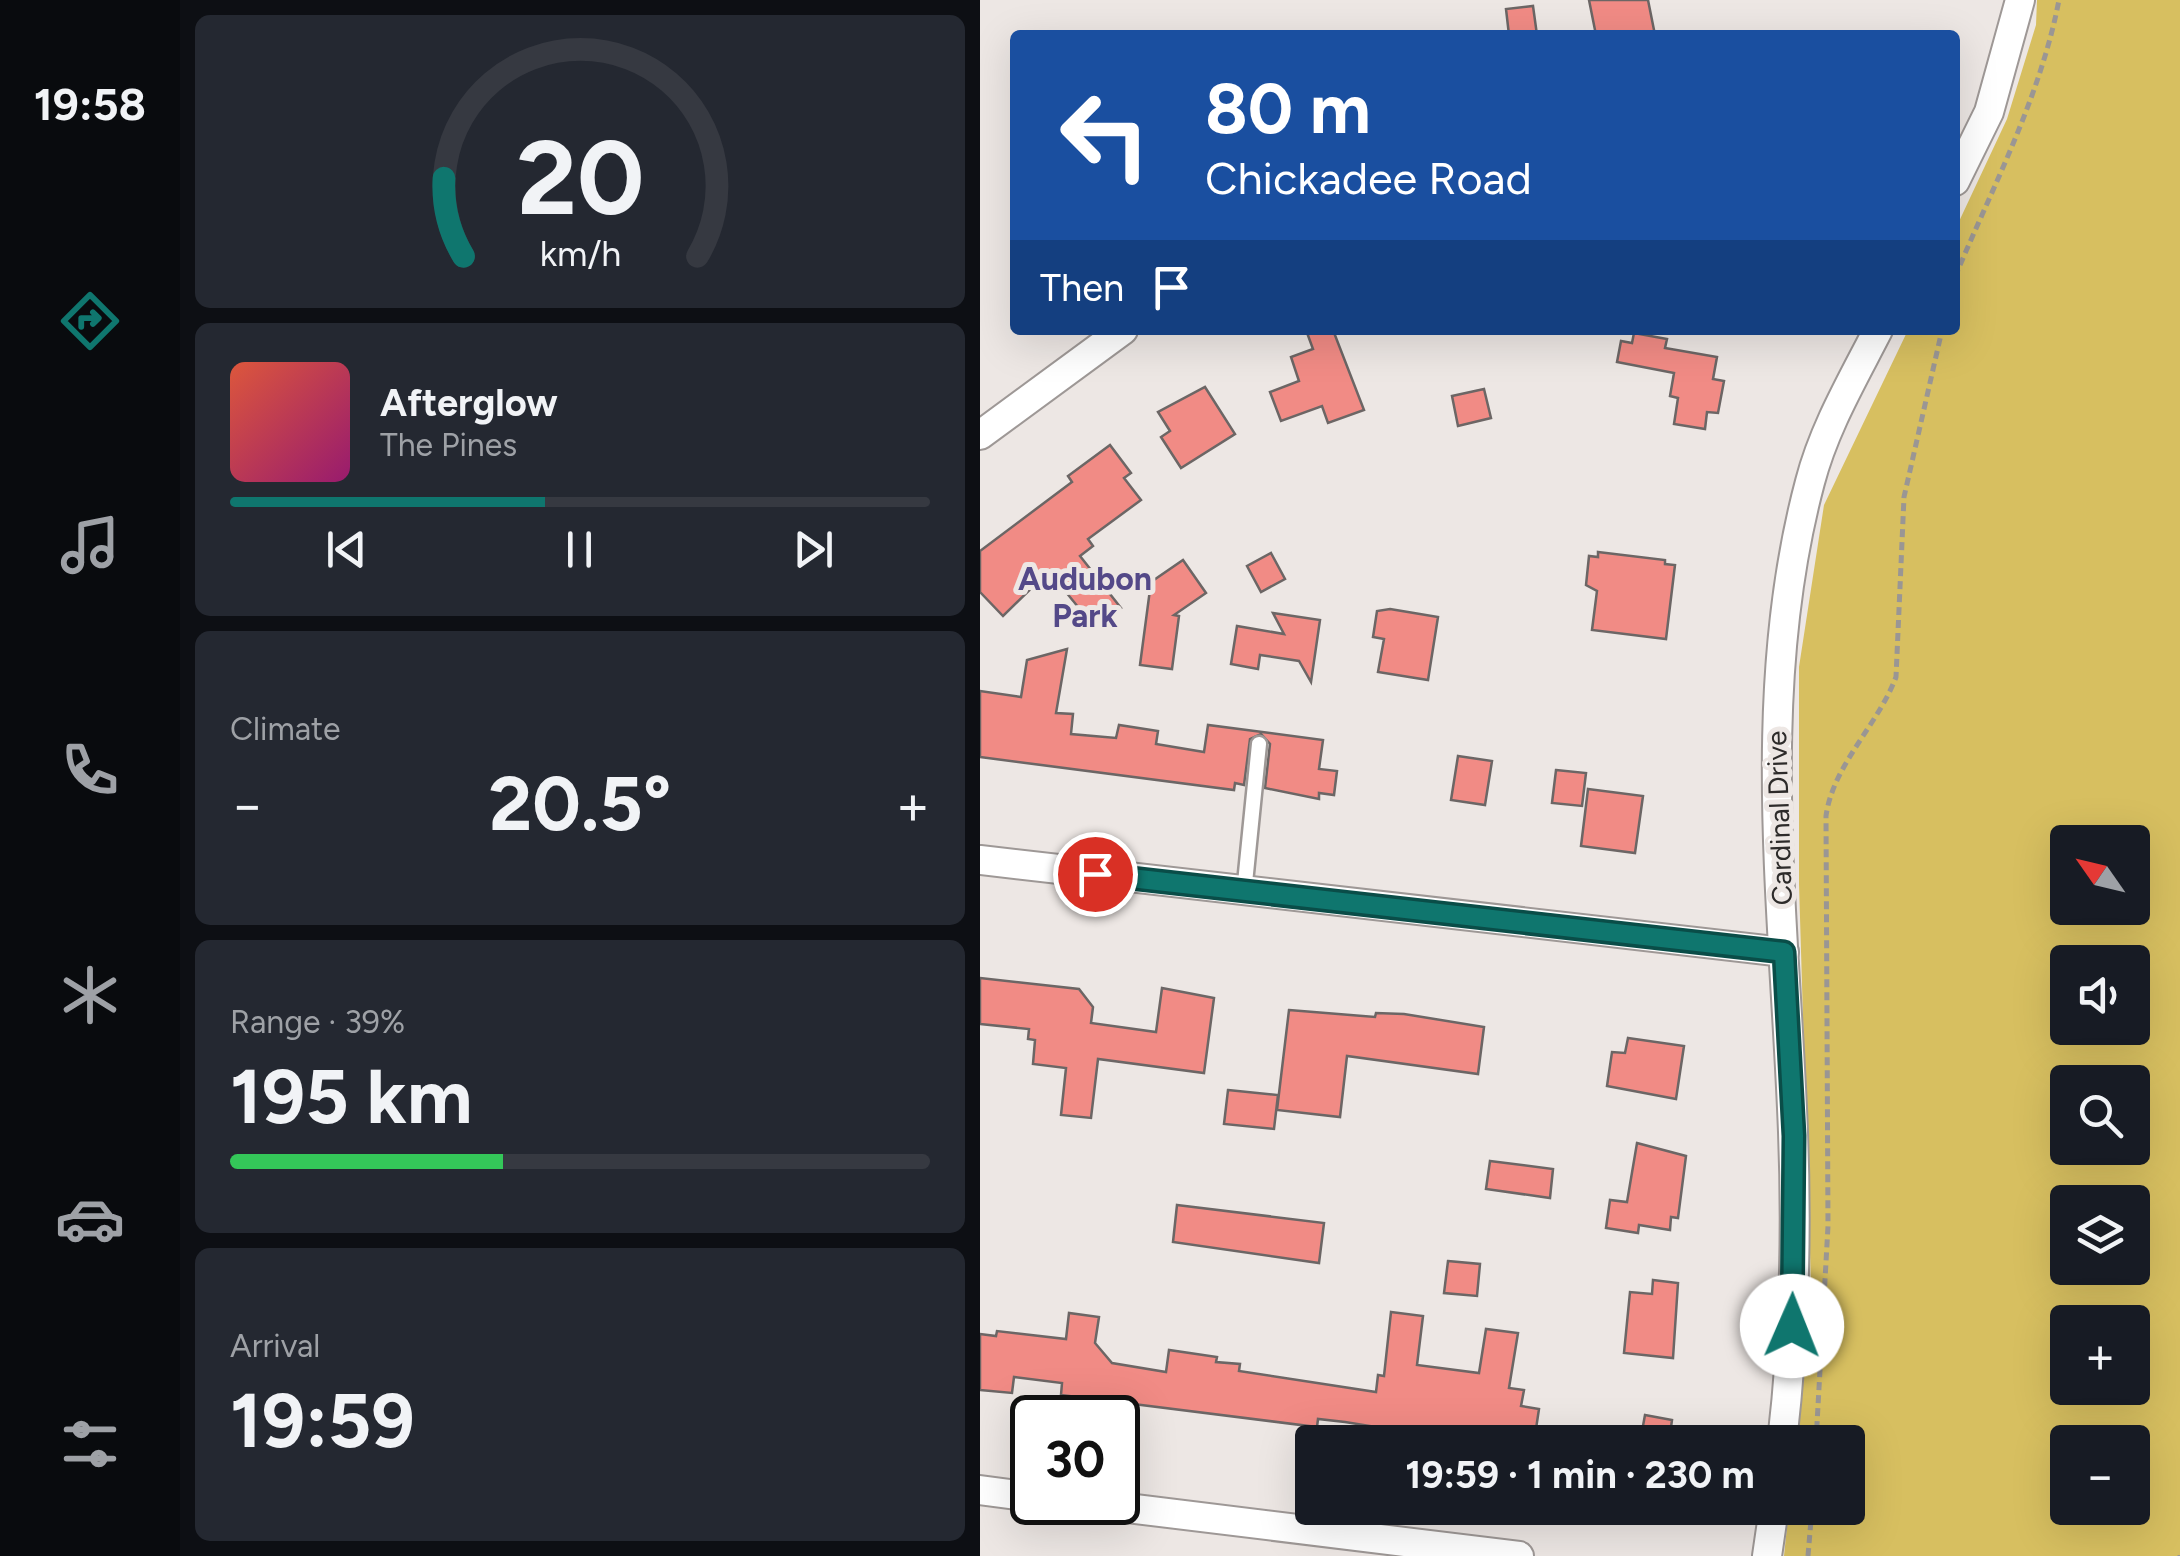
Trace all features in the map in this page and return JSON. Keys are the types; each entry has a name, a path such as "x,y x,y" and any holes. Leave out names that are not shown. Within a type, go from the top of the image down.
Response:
{"street":[{"path":"1960,169 1989,112 2020,0"},
{"path":"980,436 1116,335"},
{"name":"Cardinal Drive","path":"1784,1425 1791,1364 1794,1136 1775,722 1795,550 1823,444 1876,335"},
{"path":"980,860 1244,894 1784,952"},
{"path":"980,1490 1010,1494"},
{"path":"1140,1510 1519,1556"},
{"path":"1767,1556 1772,1525"}],"lane":[{"path":"1244,894 1259,744"}],"path":[{"path":"1960,265 2033,97 2058,0"},
{"path":"1817,1425 1828,1226 1824,863 1828,800 1885,705 1896,677 1904,497 1941,335"},
{"path":"1808,1556 1811,1525"}],"shaded area":[{"path":"2037,0 2180,0 2180,1556 1784,1556 1787,1525 1865,1525 1865,1425 1798,1425 1811,1286 1799,884 1799,667 1824,505 1906,335 1960,335 1960,219 2007,119 2036,25"}],"building":[{"path":"1589,0 1648,0 1654,30 1595,30"},
{"path":"1533,6 1536,30 1508,30 1506,9"},
{"path":"1308,335 1335,335 1364,410 1328,423 1322,406 1281,421 1270,392 1299,381 1291,357 1313,349"},
{"path":"1634,335 1645,335 1667,339 1665,348 1717,357 1713,379 1724,381 1718,413 1707,412 1705,429 1674,424 1678,398 1670,396 1674,373 1617,362 1621,341 1632,343"},
{"path":"1205,387 1235,434 1181,468 1161,437 1170,431 1158,412"},
{"path":"1484,389 1491,418 1458,426 1452,396"},
{"path":"1110,445 1131,473 1124,478 1141,500 1088,539 1093,546 1080,556 1121,608 1095,628 1049,571 1003,616 980,592 980,551 1072,482 1068,476"},
{"path":"1598,552 1665,560 1665,564 1675,565 1666,639 1592,630 1597,591 1586,585 1589,556 1598,557"},
{"path":"1271,553 1285,579 1261,592 1247,566"},
{"path":"1183,560 1206,593 1174,615 1179,616 1172,669 1140,665 1151,582"},
{"path":"1390,609 1438,617 1428,680 1378,672 1384,639 1373,637 1377,611"},
{"path":"1273,613 1320,620 1311,682 1299,661 1260,655 1258,669 1231,664 1237,626 1284,634"},
{"path":"1067,649 1056,713 1073,714 1071,734 1116,738 1119,725 1158,731 1156,744 1204,752 1208,725 1323,740 1319,769 1337,771 1334,795 1319,793 1319,799 1265,788 1270,744 1261,734 1250,739 1244,785 1235,783 1234,790 980,757 980,691 1021,697 1027,660"},
{"path":"1458,756 1492,761 1485,805 1451,800"},
{"path":"1556,770 1586,773 1582,806 1552,803"},
{"path":"1588,789 1643,796 1635,853 1581,846"},
{"path":"980,978 1079,989 1093,1007 1091,1023 1156,1032 1162,988 1214,998 1204,1073 1098,1059 1091,1118 1061,1115 1066,1068 1033,1064 1035,1040 1028,1039 1029,1029 980,1024"},
{"path":"1289,1010 1375,1017 1376,1013 1404,1014 1484,1027 1478,1074 1347,1056 1340,1117 1277,1110"},
{"path":"1628,1038 1684,1046 1676,1099 1607,1086 1612,1052 1625,1053"},
{"path":"1228,1090 1278,1095 1274,1129 1224,1124"},
{"path":"1637,1143 1686,1156 1678,1218 1671,1217 1670,1230 1639,1225 1638,1233 1606,1228 1610,1200 1627,1202"},
{"path":"1490,1161 1553,1169 1550,1198 1486,1189"},
{"path":"1177,1205 1324,1223 1319,1263 1173,1242"},
{"path":"1448,1261 1480,1264 1477,1296 1444,1293"},
{"path":"1653,1280 1678,1283 1673,1358 1624,1353 1630,1292 1652,1294"},
{"path":"1391,1312 1423,1316 1417,1365 1479,1373 1486,1329 1518,1333 1509,1388 1524,1390 1521,1406 1539,1409 1537,1425 1364,1425 1318,1419 1317,1425 1301,1425 1140,1405 1140,1395 1061,1395 1062,1383 1014,1377 1012,1393 980,1390 980,1334 996,1336 997,1331 1066,1339 1069,1313 1099,1317 1095,1343 1112,1363 1166,1372 1169,1350 1217,1357 1216,1362 1240,1364 1239,1371 1376,1392 1378,1375 1384,1376"},
{"path":"1645,1415 1672,1420 1671,1425 1643,1425"}],"district":[{"name":"Audubon Park","path":"1085,598"}],"route":[{"path":"1095,874 1244,894 1784,952 1794,1136 1792,1326"}]}
